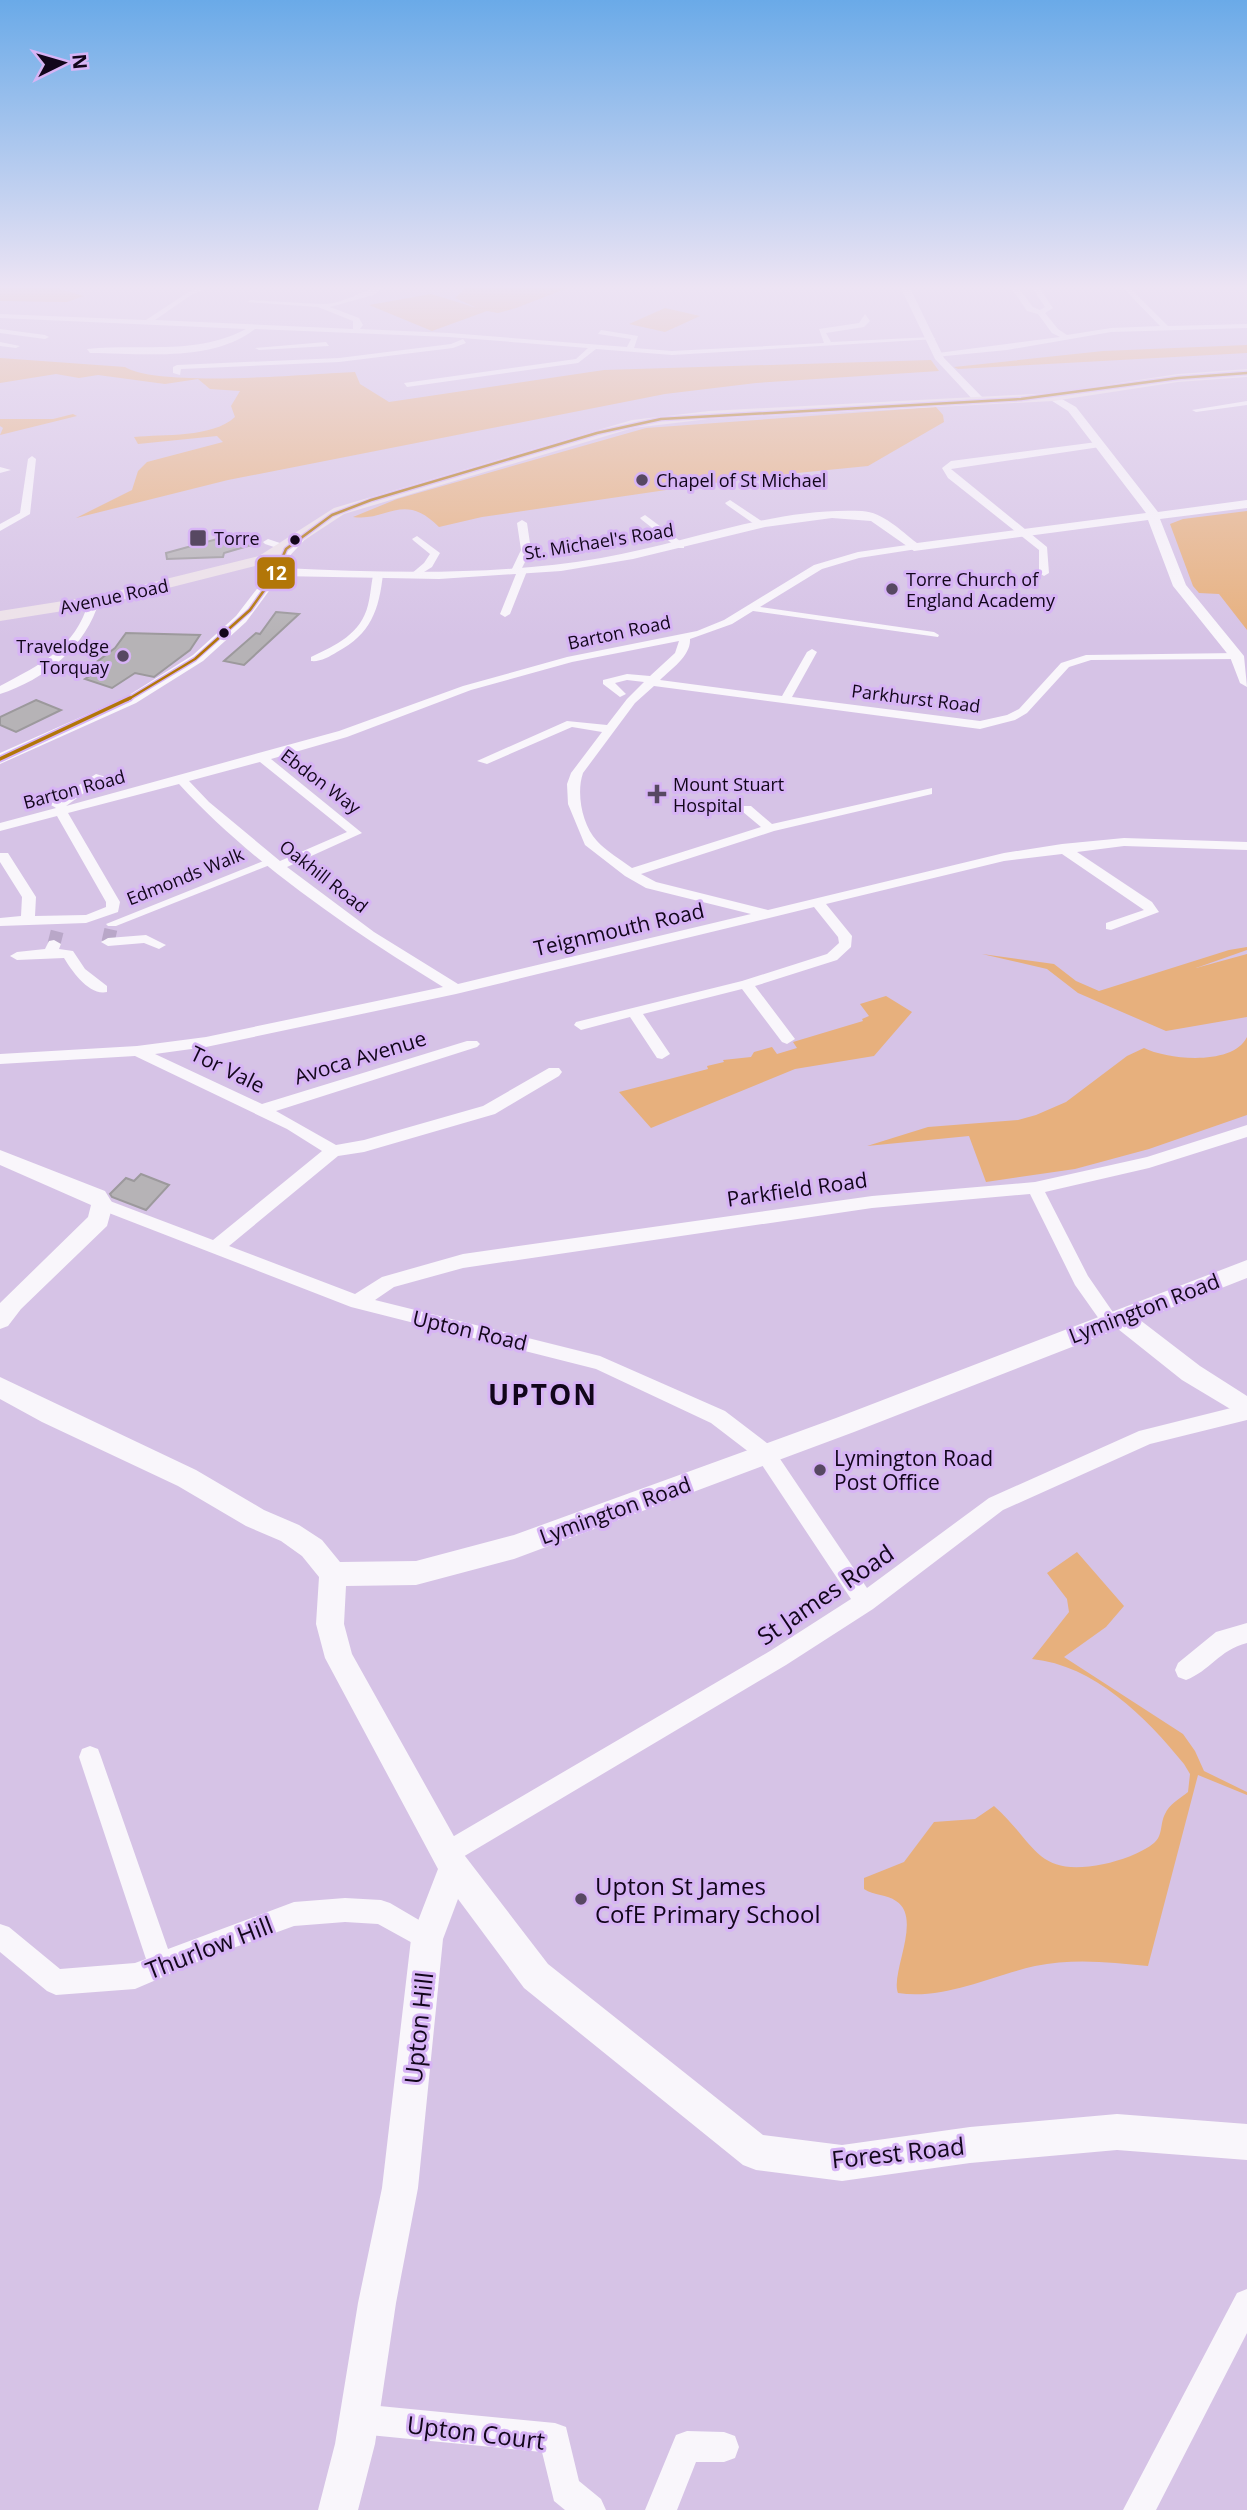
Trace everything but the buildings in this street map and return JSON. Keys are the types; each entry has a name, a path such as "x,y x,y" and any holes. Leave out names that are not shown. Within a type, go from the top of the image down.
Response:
{"main road":[{"path":"272,555 320,518 597,433 661,419 927,403"},
{"name":"Avenue Road","path":"0,616 94,601 247,564 272,555 340,511"},
{"name":"Avenue Road","path":"227,569 272,555"}],"street":[{"path":"1063,403 1072,409 1097,445 1110,456 1127,481 1151,507 1158,536 1180,586 1237,656 1247,682"},
{"path":"1196,410 1240,403"},
{"path":"1044,573 1044,549 951,475 946,468 951,464 1097,445"},
{"path":"0,528 25,514 32,459"},
{"path":"730,503 760,524"},
{"name":"Barton Road","path":"0,827 343,734 467,688 613,649 684,636 728,622 818,567 858,555 1247,504"},
{"name":"St. Michael's Road","path":"272,555 378,574 519,571 597,563 681,546 794,516 866,515 914,547"},
{"path":"645,519 681,546"},
{"path":"505,614 526,550 522,523"},
{"path":"0,759 131,700 181,670 241,619 272,555 278,562 307,531"},
{"path":"416,574 434,559 435,553 417,539"},
{"path":"314,659 351,642 366,624 374,601 378,574"},
{"path":"0,691 78,641 90,622 94,601"},
{"path":"751,608 815,625 853,622 929,632"},
{"path":"684,636 685,645 679,655 608,729 577,773 573,784 574,804 590,842 630,873 651,885 772,915"},
{"path":"785,700 799,664 812,652"},
{"name":"Parkhurst Road","path":"620,694 607,682 627,677 980,724 1011,718 1023,711 1065,665 1090,657 1237,656"},
{"path":"558,718 608,729"},
{"path":"484,761 571,723"},
{"name":"Ebdon Way","path":"262,758 356,833 277,865"},
{"name":"Barton Road","path":"0,820 73,800 87,784 100,777"},
{"name":"Oakhill Road","path":"181,779 205,804 277,865 369,935 456,989"},
{"path":"630,873 770,828 928,791"},
{"path":"747,809 770,828"},
{"path":"0,922 27,920 59,925 108,919 113,902 61,811"},
{"name":"Teignmouth Road","path":"0,1059 137,1051 206,1042 456,989 1004,857 1124,842 1247,846"},
{"path":"1062,848 1147,905 1152,912 1111,926"},
{"path":"3,856 29,897 27,920"},
{"name":"Edmonds Walk","path":"108,919 277,865"},
{"path":"581,1025 746,984 832,957 842,951 846,943 845,936 818,903"},
{"path":"108,942 146,939 159,945"},
{"path":"17,956 53,948 68,954 80,972 102,989"},
{"path":"746,984 787,1039"},
{"path":"634,1012 662,1054"},
{"name":"Avoca Avenue","path":"260,1110 472,1044"},
{"name":"Tor Vale","path":"137,1051 293,1125 333,1151"},
{"path":"214,1249 333,1151 364,1146 489,1110 554,1072"},
{"name":"Parkfield Road","path":"357,1302 388,1282 463,1261 872,1202 1035,1188 1149,1162 1247,1131"},
{"name":"Upton Road","path":"0,1157 97,1198 102,1204 357,1302 600,1363 718,1418 765,1453 865,1602"},
{"path":"1035,1188 1081,1280 1114,1319 1247,1411"},
{"path":"0,1320 13,1303 99,1220 102,1204"},
{"name":"Lymington Road","path":"333,1574 416,1573 514,1548 1247,1269"},
{"path":"0,1387 51,1415 187,1478 312,1548 333,1574 330,1624 339,1658 450,1861"},
{"name":"St James Road","path":"450,1861 865,1602 996,1504 1146,1437 1247,1411"},
{"path":"1186,1670 1224,1639 1247,1633"},
{"path":"90,1758 161,1965"},
{"name":"Upton Hill","path":"338,2510 359,2419 377,2303 400,2188 427,1939 450,1861"},
{"name":"Forest Road","path":"450,1861 536,1976 756,2152 842,2163 970,2145 1117,2132 1247,2142"},
{"name":"Thurlow Hill","path":"0,1936 57,1982 135,1976 218,1941 294,1914 345,1910 381,1912 427,1939"},
{"path":"1139,2510 1247,2303"},
{"name":"Upton Court","path":"359,2419 555,2438 565,2490 590,2510"},
{"path":"661,2510 687,2446 724,2447"}],"shaded area":[{"path":"233,403 619,403 228,480 76,518 132,490 138,471 147,462 223,442 217,436 138,444 134,437 214,429 235,417 231,406"},
{"path":"936,407 943,415 944,422 868,466 748,478 482,517 439,527 426,516 405,509 376,516 353,517 397,499 646,428"},
{"path":"73,414 77,416 0,435 3,428 0,426 0,419 53,419"},
{"path":"1247,511 1247,630 1219,594 1199,593 1193,586 1170,524 1183,519"},
{"path":"1247,947 1247,950 1196,968 1247,954 1247,1017 1166,1031 1078,993 1047,969 982,954 1054,964 1076,981 1099,991 1229,950"},
{"path":"886,996 912,1012 874,1056 795,1069 651,1128 619,1092 708,1069 707,1066 724,1062 723,1060 751,1057 754,1052 772,1047 777,1054 797,1048 793,1042 863,1021 862,1019 869,1016 860,1004"},
{"path":"1247,1037 1247,1115 1149,1149 1075,1169 986,1182 969,1136 867,1146 928,1127 1018,1120 1036,1115 1066,1102 1127,1056 1144,1048 1168,1055 1199,1058 1228,1053 1240,1046"},
{"path":"1077,1552 1124,1606 1106,1627 1064,1657 1183,1734 1204,1771 1247,1792 1247,1795 1198,1775 1148,1966 1063,1962 1018,1970 950,1990 898,1993 898,1973 907,1920 904,1909 892,1899 864,1889 864,1878 904,1862 934,1822 975,1819 994,1806 1039,1854 1050,1862 1081,1867 1116,1861 1149,1847 1159,1837 1167,1810 1188,1792 1190,1774 1184,1764 1136,1712 1097,1682 1077,1671 1032,1659 1069,1612 1067,1599 1047,1573"}],"tunnel":[{"path":"108,942 112,924"},
{"path":"54,944 58,928"}],"transit line":[{"name":"12","path":"0,759 114,708 195,659 250,610 275,575 286,549 296,539 332,515 371,500 597,433 661,419 947,403"}],"place":[{"name":"Chapel of St Michael","path":"642,480"},
{"name":"Torre","path":"198,538"},
{"name":"Torre Church of England Academy","path":"892,589"},
{"name":"Travelodge Torquay","path":"123,656"},
{"name":"Mount Stuart Hospital","path":"657,794"},
{"name":"Lymington Road Post Office","path":"820,1470"},
{"name":"Upton St James CofE Primary School","path":"581,1899"}],"district":[{"name":"UPTON","path":"543,1394"}]}
